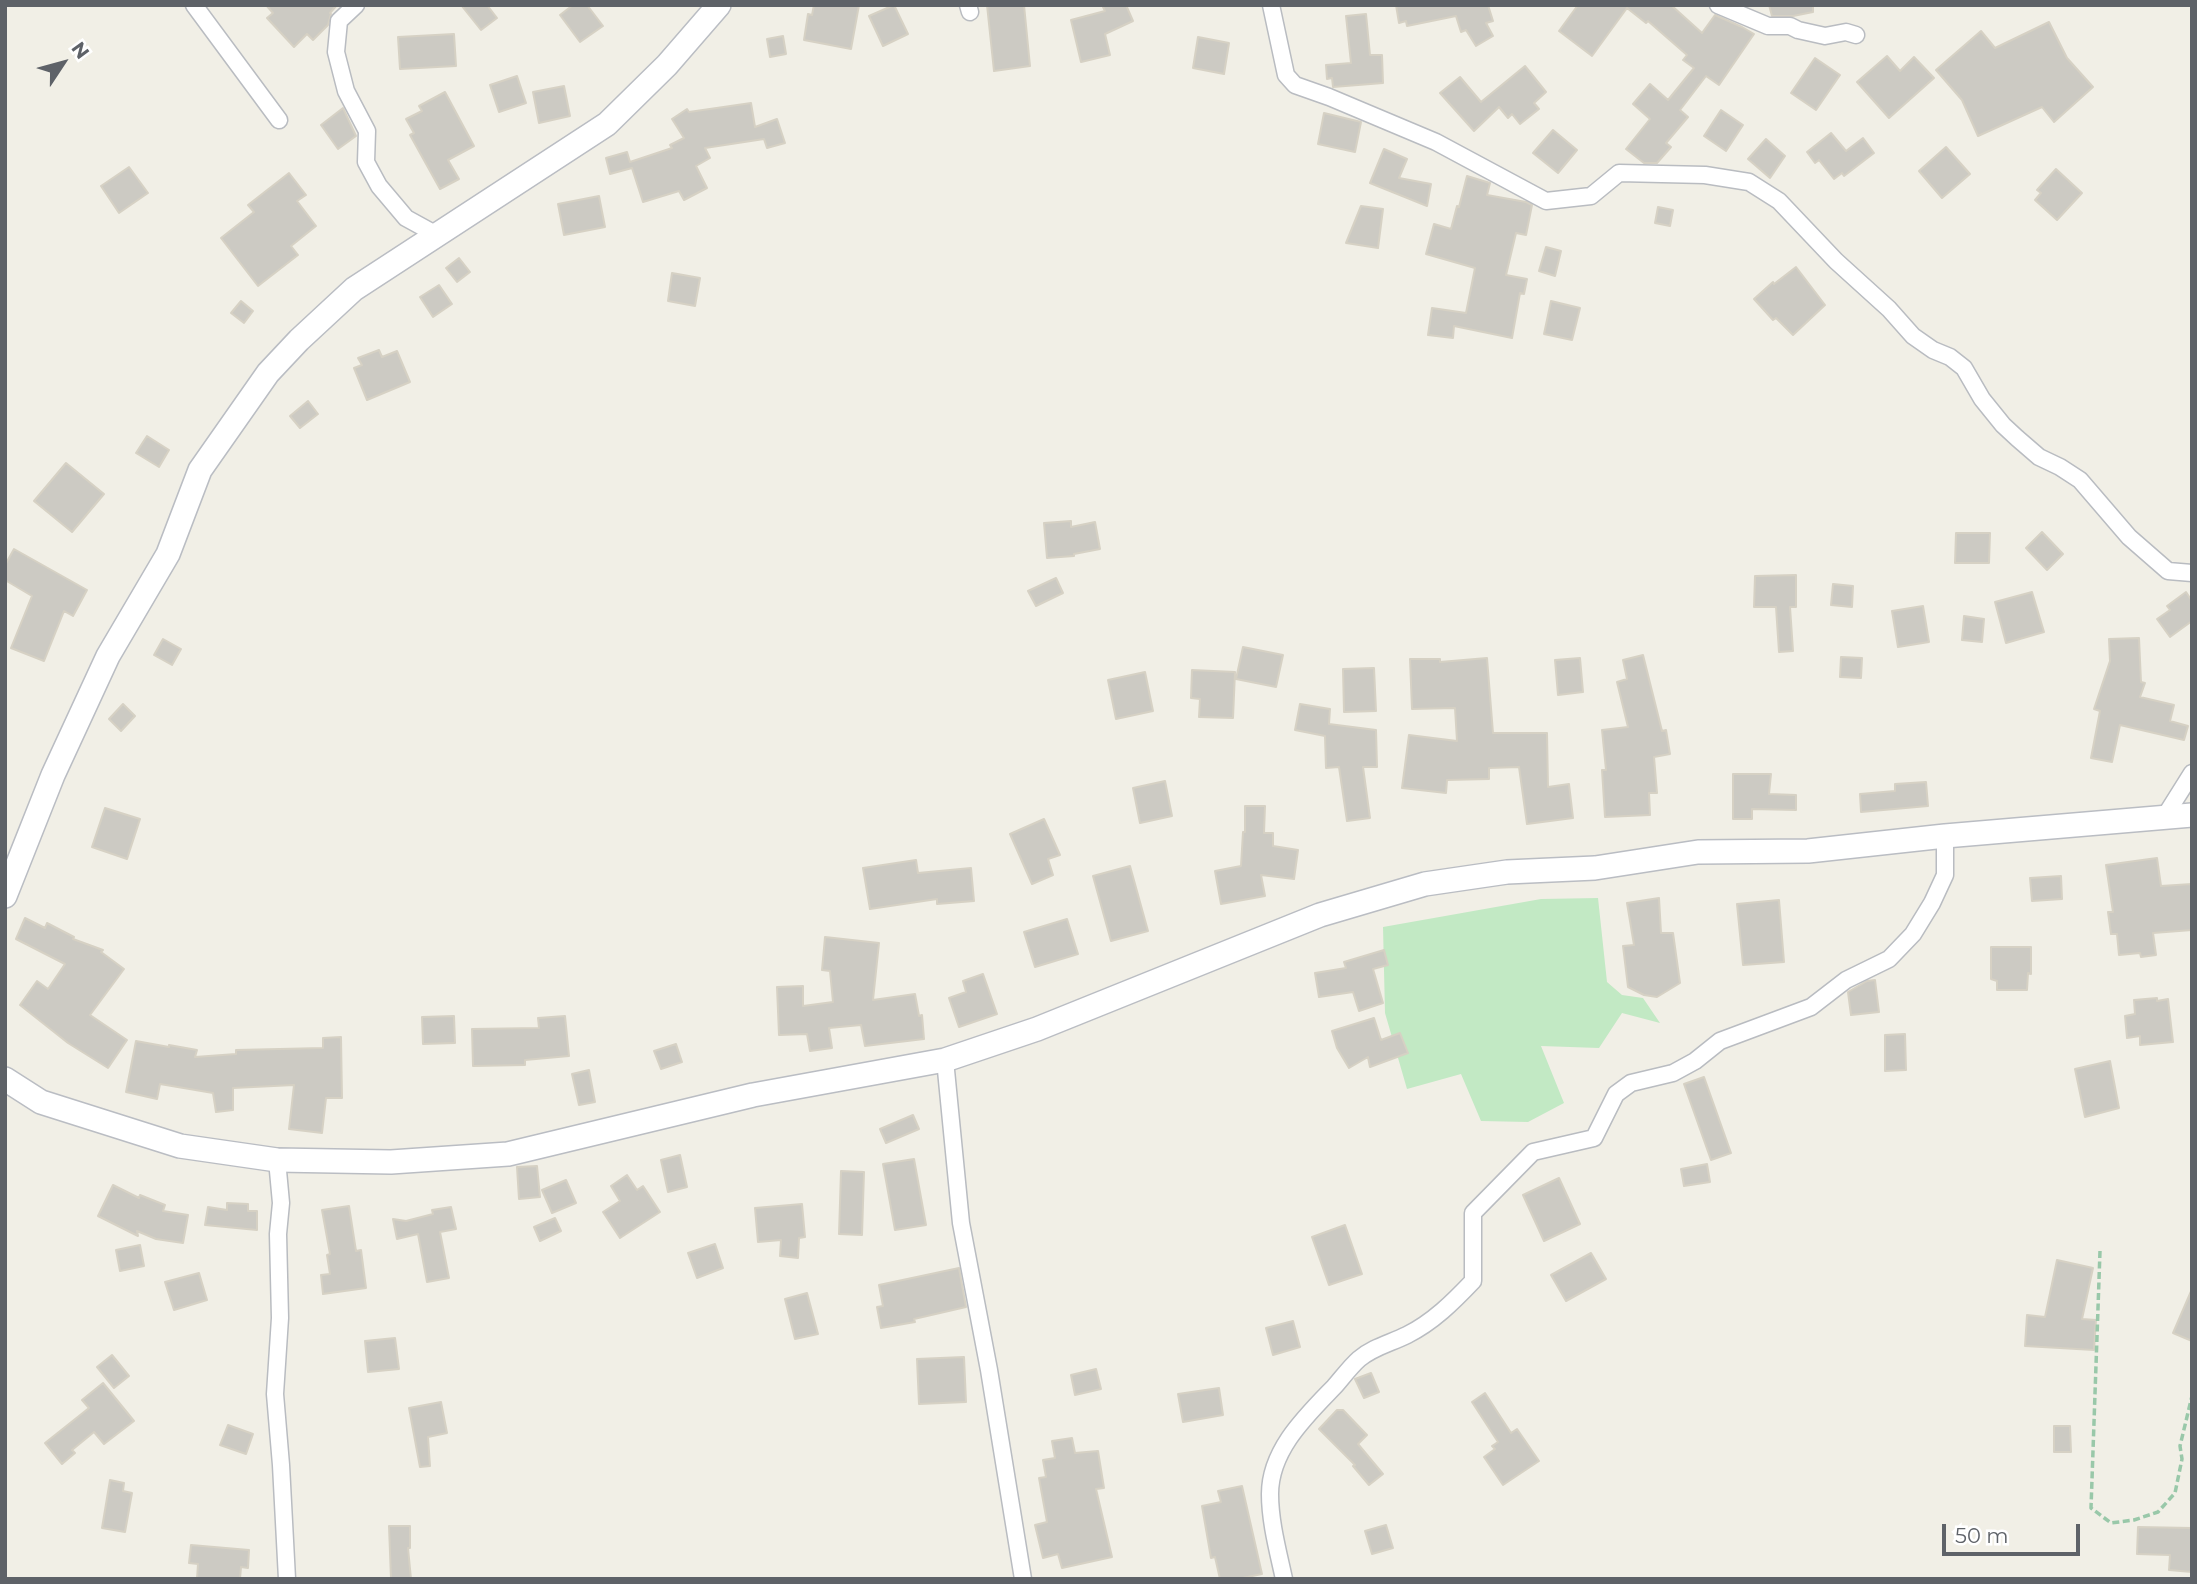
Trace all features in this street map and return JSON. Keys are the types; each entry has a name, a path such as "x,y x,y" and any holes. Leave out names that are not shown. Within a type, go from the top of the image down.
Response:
{"main road":[{"path":"5,896 53,775 108,656 168,554 200,470 268,373 299,340 355,289 607,124 667,65 719,5"},
{"path":"5,1079 41,1102 180,1146 277,1160 391,1162 508,1154 753,1095 945,1060 1037,1029 1321,915 1425,884 1507,872 1595,868 1698,852 1808,851 1945,836 2165,816 2192,816"}],"street":[{"path":"194,5 279,120"},
{"path":"356,5 338,21 337,52 346,92 368,131 366,162 379,186 406,218 437,235"},
{"path":"1271,5 1286,75 1295,85 1436,142 1546,201 1591,196 1619,173 1705,175 1749,182 1779,201 1913,336 1964,368 1982,399 2003,425 2039,457 2080,480 2129,537 2168,571 2192,573"},
{"path":"1718,5 1768,26 1790,26 1825,36 1846,32 1856,35"},
{"path":"2165,816 2192,773"},
{"path":"1284,1579 1270,1493 1271,1477 1283,1447 1303,1418 1359,1359 1425,1325 1473,1281 1473,1213 1533,1152 1594,1138 1616,1094 1631,1083 1673,1073 1695,1061 1720,1041 1811,1007 1846,980 1889,959 1913,934 1945,875 1945,836"},
{"path":"945,1060 961,1223 989,1370 1023,1579"},
{"path":"277,1160 281,1203 278,1234 280,1318 275,1394 287,1579"}],"path":[{"path":"2100,1251 2091,1508 2111,1523 2134,1520 2158,1512 2175,1493 2182,1459 2180,1446 2192,1396"}],"green space":[{"path":"1598,898 1607,982 1622,995 1643,998 1660,1023 1622,1013 1599,1048 1541,1046 1564,1103 1528,1122 1481,1121 1461,1074 1407,1089 1385,1013 1383,927 1541,899"}],"building":[{"path":"266,5 337,5 330,13 328,25 313,40 307,34 294,47 267,18 273,13"},
{"path":"461,5 487,5 497,18 481,30"},
{"path":"573,5 587,5 603,26 580,42 560,15"},
{"path":"814,5 859,5 851,49 804,40 808,14 812,15"},
{"path":"894,5 908,34 883,46 869,16"},
{"path":"987,5 1024,5 1030,66 994,71"},
{"path":"1102,5 1126,5 1133,21 1105,34 1110,55 1081,62 1071,20 1105,11"},
{"path":"1396,5 1488,5 1493,21 1486,23 1493,36 1476,46 1466,30 1461,32 1456,16 1407,26 1406,21 1399,23"},
{"path":"1578,5 1671,5 1702,33 1715,15 1754,34 1719,85 1706,76 1680,110 1688,117 1666,143 1671,147 1657,163 1644,163 1626,149 1650,119 1633,104 1650,84 1668,100 1694,68 1683,60 1687,55 1648,21 1646,23 1627,8 1592,56 1559,31"},
{"path":"1769,5 1813,5 1813,12 1772,16"},
{"path":"1366,14 1370,55 1382,55 1383,83 1333,87 1332,78 1327,79 1326,65 1351,63 1346,16"},
{"path":"2049,22 2067,58 2093,87 2054,122 2042,107 1978,136 1962,100 1936,70 1981,31 1995,48"},
{"path":"454,34 456,66 400,69 398,37"},
{"path":"783,36 786,54 770,57 767,39"},
{"path":"1198,37 1229,43 1224,74 1193,68"},
{"path":"1887,56 1900,71 1914,57 1934,78 1889,118 1857,82"},
{"path":"1815,58 1840,75 1816,110 1791,93"},
{"path":"1525,66 1546,92 1534,103 1539,109 1520,124 1512,114 1508,118 1499,107 1474,131 1440,93 1460,77 1481,102"},
{"path":"517,76 526,103 499,112 490,85"},
{"path":"564,86 570,116 539,123 533,92"},
{"path":"445,92 474,146 448,160 459,179 440,189 410,135 414,133 406,119 422,111 419,106"},
{"path":"751,103 755,127 777,119 785,143 767,148 764,139 705,148 710,158 696,166 707,188 684,200 679,191 643,202 632,168 610,174 606,158 627,152 630,162 672,148 670,145 684,138 672,119 687,109 689,112"},
{"path":"343,108 356,136 338,149 321,125"},
{"path":"1721,110 1743,125 1726,151 1704,136"},
{"path":"1324,113 1361,122 1355,152 1318,144"},
{"path":"1553,130 1577,150 1558,173 1533,153"},
{"path":"1831,133 1846,151 1863,138 1874,153 1844,176 1842,173 1834,179 1819,160 1815,163 1807,152"},
{"path":"1766,139 1785,156 1770,178 1748,159"},
{"path":"1946,147 1970,174 1942,198 1919,171"},
{"path":"1384,149 1407,159 1399,178 1431,184 1427,206 1370,183"},
{"path":"129,167 148,193 119,213 101,186"},
{"path":"2056,169 2082,193 2057,220 2035,200 2041,193 2037,190"},
{"path":"289,173 306,195 297,201 316,226 291,246 298,255 258,286 221,238 254,212 248,205"},
{"path":"1467,176 1490,183 1487,195 1532,205 1526,235 1516,233 1506,275 1527,279 1524,294 1520,293 1512,338 1454,326 1453,338 1428,335 1432,308 1466,313 1475,268 1426,254 1434,224 1451,229"},
{"path":"599,196 605,227 564,235 558,204"},
{"path":"1361,206 1383,209 1378,248 1346,243"},
{"path":"1658,207 1673,210 1670,226 1655,223"},
{"path":"1546,247 1561,251 1555,276 1539,271"},
{"path":"459,258 470,272 457,282 446,268"},
{"path":"1796,267 1825,305 1793,335 1776,318 1773,320 1754,299"},
{"path":"672,273 700,278 695,306 668,301"},
{"path":"439,285 452,304 433,317 420,297"},
{"path":"241,301 253,311 244,323 231,313"},
{"path":"1551,301 1580,308 1572,340 1544,334"},
{"path":"379,350 382,357 397,351 410,382 367,400 354,368 362,365 358,358"},
{"path":"308,401 318,414 300,428 290,416"},
{"path":"147,436 169,450 159,467 136,453"},
{"path":"66,463 104,494 72,532 34,501"},
{"path":"1071,521 1071,527 1095,522 1100,549 1074,556 1047,558 1044,523"},
{"path":"2042,532 2063,554 2047,570 2026,548"},
{"path":"1956,533 1990,533 1989,563 1955,563"},
{"path":"14,549 87,590 73,616 64,611 44,661 11,648 32,596 5,580 5,565"},
{"path":"1796,575 1796,607 1790,607 1793,651 1779,652 1776,607 1754,607 1755,576"},
{"path":"1056,578 1063,593 1036,606 1028,591"},
{"path":"1833,584 1853,586 1852,607 1831,605"},
{"path":"2032,592 2044,632 2006,643 1995,602"},
{"path":"2186,592 2192,601 2192,621 2170,637 2157,619 2170,610 2167,606"},
{"path":"1923,606 1929,642 1898,647 1892,611"},
{"path":"1964,616 1984,619 1982,642 1962,640"},
{"path":"2139,638 2141,682 2145,683 2140,697 2174,705 2170,721 2188,726 2184,740 2120,725 2112,762 2091,758 2100,711 2094,709 2110,661 2109,639"},
{"path":"163,639 181,649 172,665 154,655"},
{"path":"1243,647 1283,655 1276,687 1236,679"},
{"path":"1643,655 1662,731 1666,730 1670,754 1654,757 1657,793 1649,793 1650,815 1605,817 1602,770 1606,770 1602,730 1628,727 1617,682 1627,679 1623,660"},
{"path":"1841,657 1862,658 1861,678 1840,677"},
{"path":"1487,658 1493,733 1547,733 1548,787 1569,784 1573,818 1527,824 1519,767 1489,768 1489,779 1447,780 1446,793 1402,788 1409,735 1457,741 1455,708 1412,709 1410,659 1440,659 1440,662"},
{"path":"1580,658 1583,692 1558,695 1555,660"},
{"path":"1374,668 1376,711 1344,712 1343,669"},
{"path":"1192,670 1235,672 1233,718 1199,717 1200,699 1191,698"},
{"path":"1145,672 1153,711 1116,719 1108,680"},
{"path":"123,704 135,716 121,731 109,719"},
{"path":"1300,704 1330,709 1329,724 1376,730 1377,767 1363,767 1370,818 1347,821 1339,767 1326,768 1325,736 1295,730"},
{"path":"1733,774 1771,774 1769,794 1796,795 1796,810 1752,809 1752,819 1733,819"},
{"path":"1165,781 1172,816 1140,823 1133,788"},
{"path":"1926,782 1928,806 1861,812 1860,794 1895,791 1895,784"},
{"path":"1245,806 1265,806 1264,833 1273,833 1273,846 1298,850 1294,879 1261,875 1265,896 1221,904 1215,871 1241,866"},
{"path":"105,808 140,819 127,859 92,847"},
{"path":"1044,819 1060,855 1048,859 1053,875 1032,884 1010,834"},
{"path":"2157,858 2161,886 2192,884 2192,930 2153,933 2156,955 2119,955 2117,934 2111,934 2108,912 2113,912 2106,865"},
{"path":"916,860 918,873 971,868 974,901 937,904 937,899 870,909 863,868"},
{"path":"1130,866 1148,931 1111,941 1093,876"},
{"path":"2061,876 2062,899 2032,901 2030,878"},
{"path":"1659,898 1661,933 1673,933 1680,983 1657,997 1644,995 1628,987 1623,946 1634,945 1627,903"},
{"path":"1779,900 1784,962 1743,965 1737,904"},
{"path":"25,918 45,928 47,923 74,937 73,939 103,950 101,952 124,969 90,1015 127,1040 108,1068 68,1043 20,1005 37,981 48,989 65,964 16,939"},
{"path":"1067,919 1078,954 1035,967 1024,932"},
{"path":"825,937 879,943 873,1000 915,994 919,1016 922,1015 924,1039 865,1046 861,1025 829,1028 832,1048 810,1051 807,1034 779,1035 777,987 803,986 803,1006 833,1002 830,971 822,970"},
{"path":"1991,947 2031,947 2031,974 2028,973 2027,990 1997,990 1997,981 1991,979"},
{"path":"1384,950 1388,965 1373,969 1383,1003 1359,1011 1353,992 1319,997 1315,973 1346,968 1344,962"},
{"path":"983,974 997,1014 959,1027 949,998 966,992 963,981"},
{"path":"1875,980 1879,1012 1851,1015 1848,992 1867,981"},
{"path":"2157,998 2157,1001 2168,999 2173,1042 2140,1045 2140,1036 2127,1038 2125,1016 2135,1014 2134,1000"},
{"path":"454,1016 455,1043 423,1044 422,1017"},
{"path":"565,1016 569,1056 525,1060 525,1065 473,1066 472,1029 539,1028 538,1018"},
{"path":"1374,1018 1381,1040 1400,1033 1408,1053 1370,1067 1368,1057 1349,1068 1337,1048 1332,1031"},
{"path":"1905,1034 1906,1070 1885,1071 1885,1035"},
{"path":"341,1037 342,1098 326,1098 322,1133 289,1129 294,1085 233,1088 233,1110 216,1112 213,1093 160,1084 157,1099 126,1092 136,1041 197,1050 195,1057 236,1054 236,1050 323,1048 323,1038"},
{"path":"676,1044 682,1062 661,1069 654,1051"},
{"path":"2110,1061 2119,1108 2085,1117 2075,1069"},
{"path":"589,1070 595,1102 579,1105 572,1074"},
{"path":"1704,1077 1731,1153 1711,1160 1684,1084"},
{"path":"913,1115 919,1129 886,1143 880,1129"},
{"path":"680,1155 687,1187 668,1192 661,1160"},
{"path":"914,1159 926,1225 895,1230 883,1164"},
{"path":"1707,1164 1710,1182 1684,1186 1681,1169"},
{"path":"537,1166 540,1197 519,1199 517,1167"},
{"path":"841,1171 864,1172 862,1235 839,1234"},
{"path":"627,1175 637,1190 643,1186 660,1212 620,1238 603,1212 620,1201 611,1186"},
{"path":"1559,1178 1580,1224 1544,1241 1523,1195"},
{"path":"566,1180 576,1203 552,1213 542,1190"},
{"path":"113,1185 139,1198 140,1195 165,1205 163,1211 188,1215 183,1243 156,1239 137,1231 138,1236 98,1216"},
{"path":"227,1203 248,1204 248,1211 257,1211 257,1230 205,1225 208,1207 227,1210"},
{"path":"802,1204 805,1237 799,1238 798,1258 780,1256 781,1240 758,1242 755,1208"},
{"path":"349,1206 356,1251 361,1250 366,1288 323,1294 321,1275 330,1274 327,1255 330,1254 322,1210"},
{"path":"451,1207 456,1229 440,1232 449,1278 427,1282 418,1234 397,1239 393,1219 406,1221 433,1214 432,1210"},
{"path":"555,1218 561,1231 540,1241 534,1227"},
{"path":"1345,1225 1362,1274 1329,1285 1312,1237"},
{"path":"715,1244 723,1268 697,1278 688,1253"},
{"path":"140,1245 144,1266 120,1271 116,1250"},
{"path":"1591,1253 1606,1279 1566,1301 1551,1275"},
{"path":"2057,1260 2093,1268 2082,1319 2096,1320 2094,1350 2025,1346 2027,1315 2045,1317"},
{"path":"959,1268 966,1307 914,1319 915,1322 881,1328 877,1307 883,1306 879,1285"},
{"path":"199,1273 207,1300 174,1310 165,1282"},
{"path":"2192,1289 2192,1341 2173,1333"},
{"path":"807,1293 818,1334 795,1339 785,1299"},
{"path":"1293,1321 1300,1347 1273,1355 1266,1328"},
{"path":"395,1338 399,1369 368,1372 365,1341"},
{"path":"112,1355 129,1376 114,1388 97,1367"},
{"path":"964,1357 966,1402 919,1404 917,1359"},
{"path":"1096,1369 1101,1389 1075,1395 1071,1375"},
{"path":"1371,1373 1379,1392 1364,1398 1355,1379"},
{"path":"103,1383 134,1421 104,1444 94,1432 72,1450 75,1453 62,1464 45,1443 89,1408 82,1400"},
{"path":"1219,1388 1223,1415 1183,1422 1178,1394"},
{"path":"1485,1393 1511,1433 1517,1429 1539,1461 1503,1485 1484,1457 1495,1449 1492,1446 1498,1442 1472,1402"},
{"path":"441,1402 447,1433 428,1437 430,1466 420,1467 409,1408"},
{"path":"1337,1410 1343,1410 1367,1435 1358,1444 1383,1474 1369,1485 1353,1466 1355,1465 1319,1429"},
{"path":"228,1425 253,1434 246,1454 220,1445"},
{"path":"2054,1426 2070,1426 2071,1452 2054,1452"},
{"path":"1072,1438 1075,1453 1098,1451 1104,1488 1096,1489 1112,1557 1062,1568 1058,1554 1043,1558 1035,1525 1047,1522 1039,1478 1046,1477 1043,1460 1055,1458 1052,1441"},
{"path":"110,1480 124,1483 123,1491 132,1493 125,1532 102,1528"},
{"path":"1242,1486 1262,1574 1238,1579 1220,1579 1215,1557 1211,1558 1202,1506 1221,1502 1218,1491"},
{"path":"1386,1525 1393,1548 1372,1554 1365,1531"},
{"path":"389,1526 410,1526 408,1548 411,1579 391,1579"},
{"path":"2138,1527 2192,1528 2192,1572 2169,1570 2170,1555 2137,1554"},
{"path":"191,1545 249,1550 248,1568 241,1567 240,1579 197,1579 198,1564 189,1563"}]}
